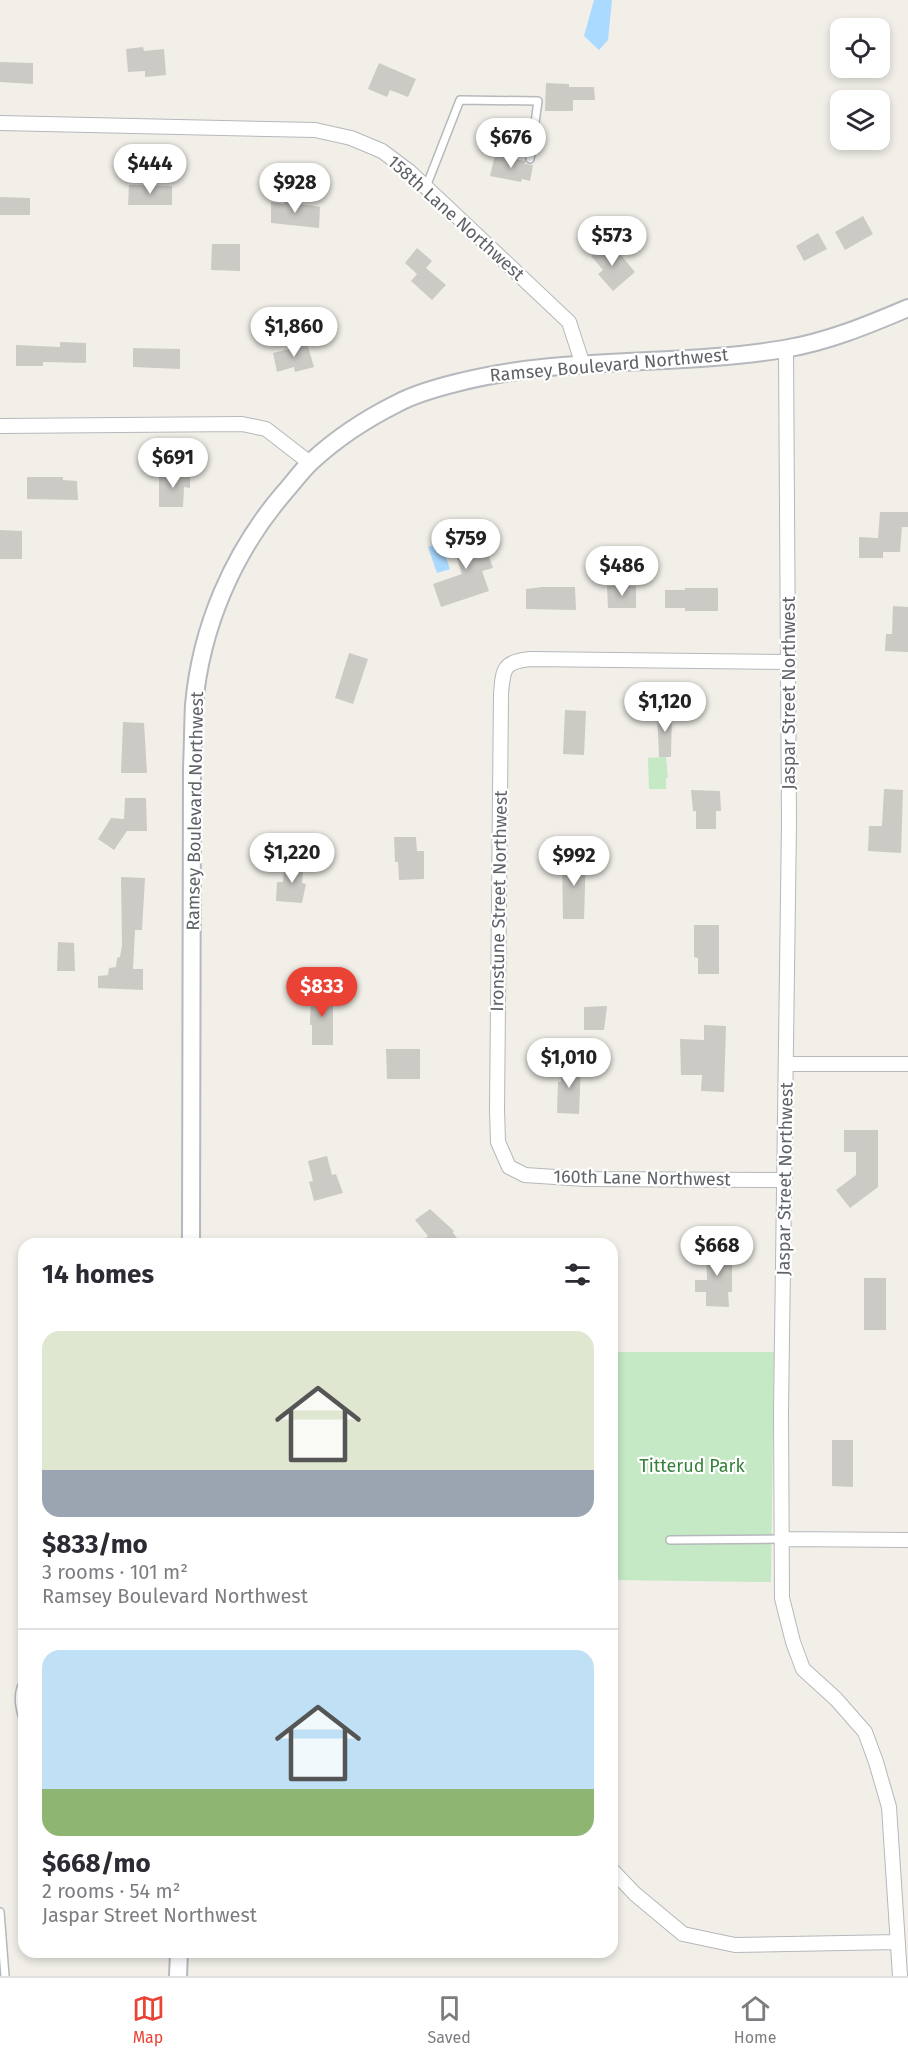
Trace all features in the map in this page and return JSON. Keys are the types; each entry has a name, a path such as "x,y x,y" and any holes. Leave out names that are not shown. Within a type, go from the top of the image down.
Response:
{"street":[{"name":"158th Lane Northwest","path":"0,123 315,130 351,138 382,151 426,187 569,322 583,365"},
{"name":"Ramsey Boulevard Northwest","path":"191,1238 194,705 199,668 220,596 234,565 268,512 310,463 334,442 398,402 436,388 482,376 524,369 746,354 786,349 856,330 908,308"},
{"name":"Jaspar Street Northwest","path":"786,349 789,662 782,1598 803,1670 836,1699 865,1732 886,1796 889,1807 900,1976"},
{"path":"0,426 242,424 266,429 310,463"},
{"name":"Ironstune Street Northwest","path":"506,1159 498,1143 497,1110 502,678 507,668 514,661 530,659 789,662"},
{"path":"787,1064 908,1064"},
{"name":"160th Lane Northwest","path":"506,1159 509,1167 525,1175 585,1179 785,1180"},
{"path":"781,1539 908,1540"},
{"path":"618,1876 635,1894 683,1934 735,1945 898,1942"},
{"path":"178,1976 179,1958"}],"lane":[{"path":"426,187 460,100 538,101 530,159"},
{"path":"670,1540 781,1539"},
{"path":"0,1912 5,1976"}],"green space":[{"path":"666,757 668,778 666,778 666,789 649,789 648,758"},
{"name":"Titterud Park","path":"618,1352 774,1352 771,1582 618,1580"}],"water":[{"path":"594,0 612,0 608,40 599,50 584,36"},
{"path":"441,543 450,569 437,573 428,547"}],"building":[{"path":"143,47 144,51 164,49 166,75 145,77 145,71 128,72 126,49"},
{"path":"0,62 33,63 33,84 0,82"},
{"path":"379,63 416,79 408,97 390,90 387,97 368,89"},
{"path":"546,83 569,84 569,87 594,87 595,100 573,100 573,111 545,111"},
{"path":"495,155 525,161 525,164 533,165 530,181 522,179 521,182 490,176"},
{"path":"129,185 172,186 172,205 128,205"},
{"path":"0,197 30,198 30,215 0,215"},
{"path":"284,199 320,207 319,228 271,223 271,202 284,204"},
{"path":"863,216 873,234 845,250 835,232"},
{"path":"818,233 827,249 804,261 796,246"},
{"path":"606,243 617,256 620,254 635,272 613,291 598,274 603,270 591,256"},
{"path":"212,244 240,244 240,271 211,270"},
{"path":"417,248 432,261 426,268 446,285 432,300 411,281 417,274 405,263"},
{"path":"306,340 314,367 295,372 294,367 277,372 273,353 289,349 289,344"},
{"path":"60,342 86,343 86,363 43,362 43,366 16,366 16,345 60,347"},
{"path":"133,348 180,349 180,369 133,367"},
{"path":"190,471 190,488 184,487 183,507 159,507 159,476"},
{"path":"27,477 63,477 63,480 77,481 78,500 27,499"},
{"path":"880,512 908,512 908,527 902,527 900,552 883,552 883,558 859,558 859,537 878,538"},
{"path":"479,528 493,568 482,571 489,591 441,607 433,584 462,574 450,537"},
{"path":"0,530 22,531 22,559 0,559"},
{"path":"607,586 636,586 636,608 608,608"},
{"path":"575,587 576,610 526,609 526,589"},
{"path":"685,588 718,588 718,611 685,611 685,608 665,608 665,590 685,590"},
{"path":"893,606 908,607 908,652 885,651 886,634 892,634"},
{"path":"349,653 368,659 353,704 335,698"},
{"path":"565,710 586,711 584,755 563,754"},
{"path":"657,710 672,710 671,757 659,757"},
{"path":"123,722 144,723 147,773 121,773"},
{"path":"884,789 903,790 901,853 868,851 869,826 882,826"},
{"path":"691,790 720,791 721,811 716,811 716,829 696,829 696,811 693,811"},
{"path":"125,798 146,798 147,831 127,831 114,850 98,839 111,818 124,819"},
{"path":"394,837 416,837 417,851 424,851 424,879 399,880 398,862 395,862"},
{"path":"562,856 586,856 584,919 563,919"},
{"path":"285,861 304,863 302,883 306,884 302,903 276,901 277,882 283,882"},
{"path":"121,877 145,878 142,930 135,930 133,969 143,969 143,990 98,988 98,976 108,975 109,968 116,967 117,958 120,957 122,945"},
{"path":"694,925 719,925 719,974 698,974 698,958 694,957"},
{"path":"58,942 74,943 75,971 57,971"},
{"path":"311,991 333,992 333,1045 312,1045"},
{"path":"607,1006 604,1030 584,1030 584,1007"},
{"path":"704,1025 726,1026 724,1092 701,1091 702,1075 681,1075 680,1039 704,1040"},
{"path":"386,1049 420,1049 420,1079 387,1079"},
{"path":"561,1063 581,1064 579,1114 557,1113"},
{"path":"844,1130 878,1130 878,1187 850,1208 836,1190 856,1175 856,1152 844,1152"},
{"path":"327,1156 332,1175 336,1174 343,1193 314,1201 309,1182 313,1181 308,1161"},
{"path":"430,1209 454,1231 457,1238 426,1238 428,1236 415,1220"},
{"path":"706,1248 732,1248 732,1292 728,1292 729,1307 706,1306 706,1292 695,1292 695,1280 707,1280"},
{"path":"864,1278 886,1278 886,1330 864,1330"},
{"path":"832,1440 853,1440 853,1487 832,1486"}]}
